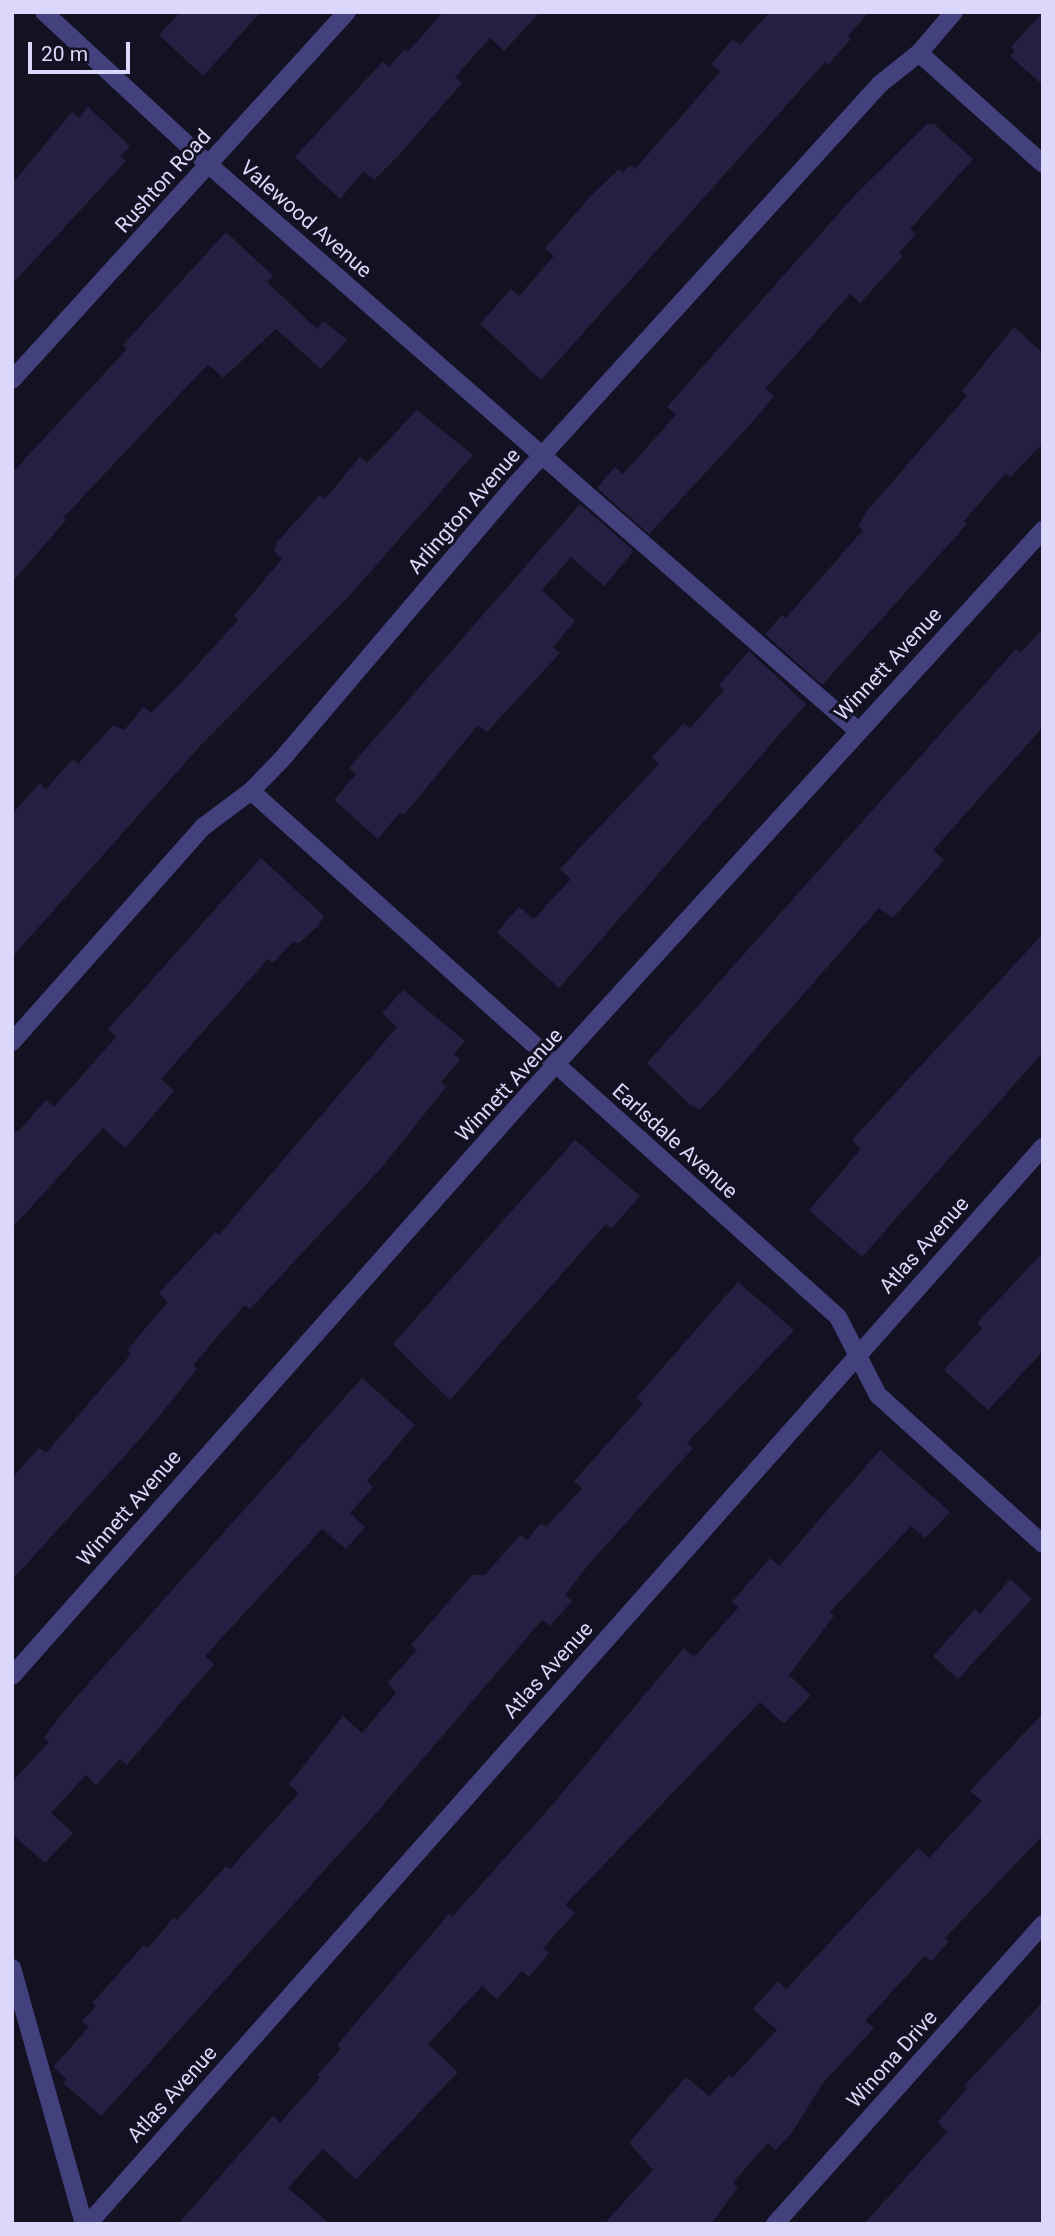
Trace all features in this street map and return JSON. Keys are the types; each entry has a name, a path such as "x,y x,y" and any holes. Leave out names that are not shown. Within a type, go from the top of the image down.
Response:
{"street":[{"name":"Valewood Avenue","path":"44,12 208,164 858,730"},
{"name":"Rushton Road","path":"12,380 347,12"},
{"name":"Arlington Avenue","path":"12,1042 203,827 251,791 542,455 880,84 919,53 954,12"},
{"path":"919,53 1043,164"},
{"name":"Winnett Avenue","path":"12,1676 858,730 1043,530"},
{"name":"Earlsdale Avenue","path":"251,791 838,1317 878,1395 1043,1544"},
{"name":"Atlas Avenue","path":"86,2224 1043,1147"},
{"name":"Winona Drive","path":"775,2224 1043,1924"},
{"path":"12,1968 86,2224"}],"building":[{"path":"180,12 261,12 203,76 159,35"},
{"path":"443,12 540,12 504,51 490,38 455,77 462,83 398,156 374,180 364,171 340,199 295,157 383,61 389,67 405,49 408,52"},
{"path":"770,12 869,12 848,36 851,39 828,65 825,62 541,380 480,324 511,289 519,296 554,256 545,248 589,198 619,169 623,173 630,165 635,169 720,72 711,64 733,39 740,45"},
{"path":"1043,12 1043,85 1010,56 1015,51 1011,47"},
{"path":"88,107 130,146 120,156 126,161 12,284 12,184 72,112 79,118"},
{"path":"927,124 934,124 973,159 910,229 916,234 899,253 903,256 860,303 850,294 765,389 774,396 755,419 649,534 597,488 615,467 623,474 676,415 667,407 855,195"},
{"path":"226,232 273,276 267,282 317,329 324,321 347,340 321,369 276,329 223,378 208,364 63,518 66,520 12,582 12,473 127,349 123,345"},
{"path":"1014,327 1043,353 1043,443 1010,477 1006,473 964,521 967,524 822,685 765,634 782,615 786,618 863,530 858,526 867,511 967,396 962,391"},
{"path":"417,410 473,455 351,594 201,745 12,957 12,814 40,783 46,789 73,759 78,764 113,725 124,730 144,707 151,713 239,619 234,616 282,559 274,551 277,542 320,495 325,499 360,457 367,463"},
{"path":"580,504 634,551 604,586 571,557 542,590 575,621 553,647 560,653 487,732 478,725 404,815 400,812 378,839 334,800 356,774 349,768"},
{"path":"1043,629 1043,727 933,850 944,860 893,918 879,908 700,1110 690,1105 647,1063 1016,649 1020,653"},
{"path":"749,651 806,704 559,988 497,932 519,907 534,919 571,879 560,869 659,764 652,757 684,723 690,728 724,690 719,685"},
{"path":"261,858 324,916 318,926 298,944 294,941 273,963 268,959 161,1079 174,1091 125,1148 103,1128 12,1228 12,1131 19,1131 46,1100 54,1107 116,1037 108,1029"},
{"path":"1043,934 1043,1052 862,1257 809,1210 861,1149 852,1140"},
{"path":"403,990 465,1041 454,1054 460,1060 441,1082 446,1087 383,1166 250,1309 245,1305 193,1365 197,1369 148,1430 12,1580 12,1478 39,1448 46,1453 131,1354 127,1350 168,1302 159,1293 216,1232 219,1235 397,1027 382,1013"},
{"path":"575,1140 640,1196 611,1229 606,1224 450,1400 393,1344"},
{"path":"1043,1252 1043,1351 988,1410 944,1370 982,1328 977,1323"},
{"path":"738,1282 794,1330 687,1443 693,1448 589,1564 565,1595 572,1601 550,1626 542,1620 371,1819 101,2116 63,2083 67,2079 53,2067 89,2027 82,2021 96,2006 92,2003 144,1945 148,1948 174,1917 177,1920 226,1866 230,1869 299,1793 289,1784 343,1716 362,1733 396,1693 388,1682 417,1650 411,1645 472,1575 485,1575 520,1535 527,1540 541,1523 546,1527 582,1488 574,1481 643,1404 636,1398"},
{"path":"362,1378 415,1425 367,1481 373,1487 350,1513 365,1527 346,1549 322,1529 205,1656 214,1664 127,1765 120,1759 96,1785 86,1775 51,1813 73,1833 45,1863 12,1834 12,1782 49,1742 44,1738 64,1711"},
{"path":"880,1450 950,1512 925,1538 911,1526 830,1612 834,1616 789,1675 811,1695 784,1724 760,1702 565,1905 575,1913 543,1948 549,1953 529,1977 522,1971 497,1999 482,1986 428,2044 458,2072 356,2179 323,2149 288,2188 330,2224 178,2224 273,2116 280,2123 320,2078 317,2075 341,2049 337,2045 449,1914 452,1917 547,1811 684,1648 694,1657 739,1607 732,1602 770,1558 779,1566"},
{"path":"1010,1579 1032,1599 958,1679 933,1656 975,1609 980,1614"},
{"path":"1043,1713 1043,1835 945,1938 949,1941 932,1961 925,1956 865,2021 874,2028 823,2083 793,2131 776,2150 768,2143 733,2182 738,2187 711,2224 604,2224 653,2170 629,2143 686,2077 709,2096 729,2075 732,2078 777,2030 753,2009 778,1981 786,1989 918,1848 929,1858 982,1801 970,1791"},
{"path":"1043,2002 1043,2224 864,2224 947,2132 938,2122 967,2088 964,2086"}]}
